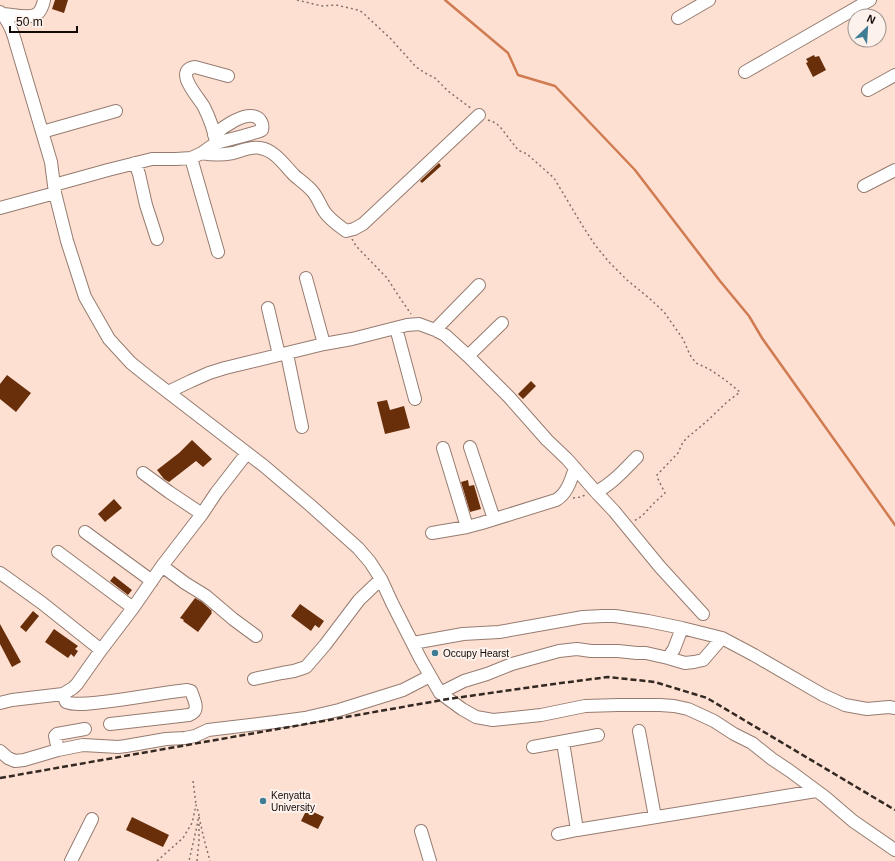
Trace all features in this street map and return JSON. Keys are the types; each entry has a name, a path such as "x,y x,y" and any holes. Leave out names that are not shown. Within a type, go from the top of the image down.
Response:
{"street":[{"path":"1,13 30,17 37,14 42,8 44,0"},
{"path":"678,18 709,0"},
{"path":"745,72 870,0"},
{"path":"1,13 12,30 51,162 54,189 67,241 85,297 108,339 132,363 264,466 358,548 370,562 381,579 392,603 440,693 476,717 493,720 541,715 585,706 660,705 688,709 714,721 734,734 752,743 825,797 853,821 895,850"},
{"path":"0,208 108,170 152,159 191,158 202,153 215,139 204,106 190,88 187,78 188,71 191,68 195,68 228,76"},
{"path":"868,90 895,75"},
{"path":"42,132 116,111"},
{"path":"202,153 217,155 258,147 265,149 283,162 312,191 323,210 332,220 346,231 363,224 479,115"},
{"path":"191,158 218,252"},
{"path":"135,163 157,239"},
{"path":"864,186 895,170"},
{"path":"306,278 324,344"},
{"path":"435,330 480,285"},
{"path":"268,308 283,354 302,427"},
{"path":"468,356 502,323"},
{"path":"168,392 190,381 225,368 324,344 352,339 407,325 419,324 435,330 445,336 468,356 575,468 614,511 660,567 703,614"},
{"path":"396,328 415,399"},
{"path":"470,447 494,519"},
{"path":"443,448 466,527"},
{"path":"0,703 12,700 63,694 77,684 134,608 162,566 247,453"},
{"path":"596,492 613,481 636,457"},
{"path":"432,532 466,527 556,500 561,497 569,485 575,468"},
{"path":"144,473 202,514"},
{"path":"85,532 152,582"},
{"path":"58,552 134,608"},
{"path":"162,566 190,587 206,596 256,636"},
{"path":"0,573 42,603 101,650"},
{"path":"254,679 306,667 360,600 381,579"},
{"path":"413,643 463,634 499,632 588,616 615,616 648,621 722,638 823,695 844,705 867,709 889,707 895,708"},
{"path":"668,658 674,649 682,628"},
{"path":"440,693 464,681 512,664 559,651 577,649 646,653 685,663 703,660 722,638"},
{"path":"0,751 8,758 15,761 83,745 118,747 153,740 185,738 195,736 208,730 305,718 339,710 403,690 430,676"},
{"path":"63,694 66,702 85,703 187,690 191,691 196,707 196,711 189,715 110,724"},
{"path":"58,750 55,736 57,734 85,729"},
{"path":"639,731 655,817"},
{"path":"533,747 598,735"},
{"path":"563,742 577,830"},
{"path":"558,834 816,791"},
{"path":"71,861 92,819"},
{"path":"421,831 430,861"}],"path":[{"path":"297,0 322,6 336,5 362,12 391,39 416,67 435,78 448,91 479,115 496,123 518,150 527,154 554,178 582,225 609,262 664,312 683,340 690,356 696,363 709,369 740,392 683,442 678,453 657,475 665,493 642,516 626,525"},
{"path":"346,231 356,246 387,278 419,324"},
{"path":"561,497 581,497 596,492"},
{"path":"193,781 196,805 210,861"},
{"path":"157,861 183,838 192,823 196,805"},
{"path":"189,861 199,814"},
{"path":"197,861 199,814"}],"building":[{"path":"55,0 68,0 64,13 52,9"},
{"path":"814,55 815,57 819,56 826,70 813,77 806,63 808,62 806,59"},
{"path":"439,163 441,166 422,183 420,181"},
{"path":"7,375 31,393 16,412 0,399 0,384"},
{"path":"531,381 536,386 523,399 518,394"},
{"path":"387,400 390,410 404,406 410,428 385,434 377,402"},
{"path":"192,440 212,459 203,467 196,461 169,482 164,479 157,470 179,453"},
{"path":"468,480 469,486 474,485 481,509 470,512 461,482"},
{"path":"114,499 122,508 105,522 98,514"},
{"path":"114,576 132,590 128,595 110,581"},
{"path":"195,598 212,611 198,632 180,618"},
{"path":"300,604 324,621 319,628 315,625 311,631 291,616"},
{"path":"33,611 39,616 26,632 20,627"},
{"path":"0,624 21,662 12,667 0,644"},
{"path":"54,629 78,646 75,649 78,651 74,657 71,654 68,658 45,642"},
{"path":"307,809 324,817 318,829 301,821"},
{"path":"132,817 169,835 163,847 126,830"}],"waterway":[{"path":"445,0 508,53 518,75 555,86 635,170 720,281 749,316 762,338 895,525"}],"railway":[{"path":"0,778 448,699 608,677 655,682 707,698 895,810"}],"place":[{"name":"Occupy Hearst","path":"435,653"},
{"name":"Kenyatta University","path":"263,801"}]}
